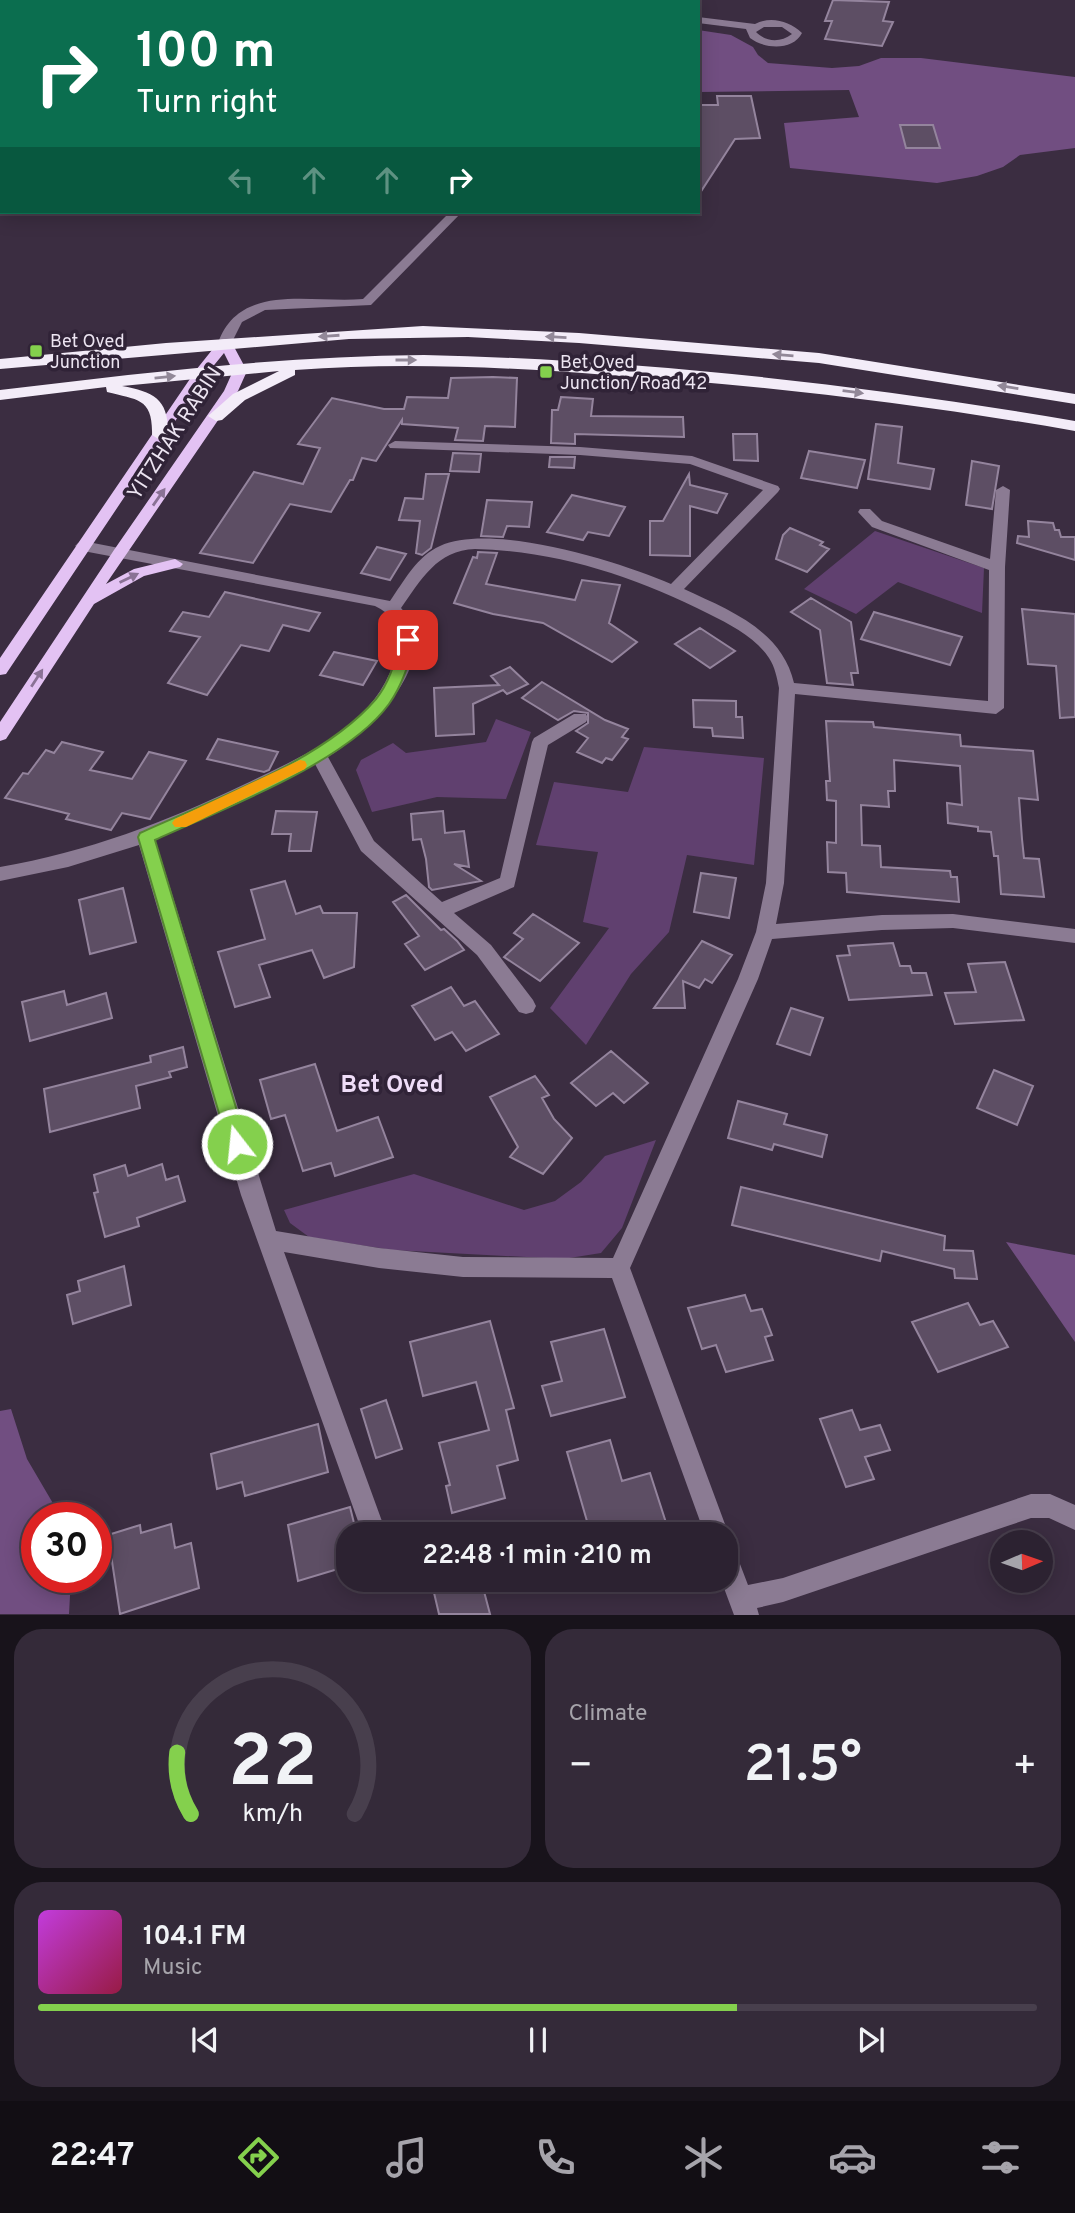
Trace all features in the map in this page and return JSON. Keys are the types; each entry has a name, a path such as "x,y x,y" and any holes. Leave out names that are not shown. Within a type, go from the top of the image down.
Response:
{"highway":[{"path":"0,365 225,343 423,331 579,338 818,358 1075,399"},
{"path":"0,395 240,370 399,360 463,360 769,382 959,405 1075,426"},
{"path":"216,416 239,397 304,366"},
{"path":"27,392 112,389 134,392 147,397 161,412 160,435"}],"main road":[{"name":"YITZHAK RABIN","path":"0,670 201,373 225,343 240,370 216,416 119,553 0,735"},
{"path":"86,602 139,572 175,564"}],"street":[{"path":"700,20 754,27"},
{"path":"225,343 230,328 247,311 284,304 350,305 367,302 454,214"},
{"path":"394,445 580,451 692,460 774,489 674,590"},
{"path":"787,688 996,708 997,567 1003,490"},
{"path":"865,512 877,524 997,567"},
{"path":"393,608 436,554 467,544 509,546 568,555 623,570 674,590 720,613 760,638 781,664 787,688 775,883 765,932 748,979 619,1268 712,1522"},
{"path":"0,874 72,860 146,837 319,755 345,738 372,714 395,680 408,640 405,626 393,608 370,599 83,546"},
{"path":"440,911 508,882 540,742 580,718"},
{"path":"319,755 367,846 378,860 484,950 526,1006"},
{"path":"146,837 253,1195 370,1522"},
{"path":"765,932 872,923 951,921 1002,925 1075,936"},
{"path":"269,1240 383,1259 456,1267 528,1270 619,1268"},
{"path":"744,1607 783,1590 1031,1506 1050,1506 1075,1518"}],"shaded area":[{"path":"700,30 731,35 753,47 768,63 832,68 859,66 881,58 921,58 1075,77 1075,148 1020,155 1003,167 977,176 937,183 790,168 784,123 859,117 849,90 700,92"},
{"path":"875,531 984,568 982,613 898,582 856,614 804,589"},
{"path":"496,719 531,732 506,799 437,797 372,812 356,770 361,760 393,743 406,753 486,742"},
{"path":"644,747 764,758 754,865 687,855 669,932 631,974 586,1045 550,1008 609,928 583,922 598,852 536,845 554,782 628,792"},
{"path":"656,1140 622,1228 601,1253 563,1259 392,1250 309,1237 290,1223 284,1210 414,1174 524,1210 555,1201 581,1182 605,1156"},
{"path":"1006,1242 1075,1255 1075,1342"},
{"path":"11,1409 27,1459 52,1502 21,1502 21,1593 70,1593 69,1614 0,1614 0,1411"}],"building":[{"path":"833,0 889,2 883,21 893,22 882,46 825,39 832,21 825,21"},
{"path":"717,96 751,96 760,138 735,139 700,193 700,105 718,105"},
{"path":"900,125 933,125 940,148 906,148"},
{"path":"451,378 517,378 515,427 485,426 483,441 455,440 458,428 402,424 402,420 376,461 362,458 353,480 350,480 331,512 290,504 253,563 200,553 254,472 303,484 320,448 298,444 332,398 384,409 404,409 407,397 448,398"},
{"path":"561,397 593,399 591,416 683,417 684,437 575,434 575,444 551,443 552,410 558,410"},
{"path":"876,424 902,427 898,463 934,469 930,489 868,479"},
{"path":"733,434 757,434 758,461 734,460"},
{"path":"809,451 865,460 857,488 801,478"},
{"path":"453,453 481,454 479,472 450,471"},
{"path":"550,457 575,457 574,468 549,467"},
{"path":"972,461 999,466 992,509 966,505"},
{"path":"426,474 449,474 431,548 422,555 416,553 420,521 399,520 405,498 423,499"},
{"path":"689,474 690,485 727,494 717,513 690,506 690,556 650,555 650,521 663,521"},
{"path":"572,495 625,507 609,536 588,532 583,540 547,532"},
{"path":"487,500 532,502 529,527 507,526 503,537 481,536"},
{"path":"1028,521 1053,523 1061,537 1075,537 1075,560 1017,543 1018,536 1029,537"},
{"path":"790,528 823,542 820,545 829,549 807,572 776,559 783,535"},
{"path":"377,547 406,554 390,580 361,573"},
{"path":"478,552 497,553 486,584 575,600 582,580 620,585 609,623 637,642 612,662 543,623 493,614 454,603 473,557 477,558"},
{"path":"225,592 320,613 309,631 283,625 269,651 241,645 207,695 168,683 200,637 170,631 183,612 209,617"},
{"path":"811,598 851,622 858,673 851,673 853,685 827,683 820,630 791,612"},
{"path":"1022,609 1075,614 1075,717 1060,718 1056,666 1028,664"},
{"path":"874,612 962,637 950,665 861,639"},
{"path":"700,628 735,651 710,668 675,644"},
{"path":"334,652 377,661 363,685 320,675"},
{"path":"510,667 528,684 507,694 503,690 473,704 474,734 436,736 434,688 499,685 491,676"},
{"path":"542,682 605,720 628,729 622,737 628,739 612,760 606,758 602,763 577,752 588,738 576,731 588,723 588,713 574,711 558,720 522,698"},
{"path":"693,700 736,701 736,717 742,717 743,738 713,736 712,728 694,727"},
{"path":"826,721 873,722 874,727 960,735 961,746 1033,751 1038,800 1019,798 1022,839 1024,858 1039,859 1044,897 1001,894 998,856 994,856 991,832 978,831 978,827 948,823 947,803 962,805 960,766 894,760 895,791 888,791 889,807 861,805 862,845 880,846 881,867 950,871 951,877 957,877 959,902 847,892 846,873 828,872 827,842 836,843 836,801 827,800 826,781 830,781"},
{"path":"218,739 278,752 269,770 264,772 207,759"},
{"path":"62,742 103,752 90,770 132,779 149,752 186,761 150,819 122,813 111,830 66,819 69,814 5,798 23,773 28,774 46,750 54,753"},
{"path":"276,811 317,812 311,851 289,851 291,834 272,834"},
{"path":"443,811 445,833 464,831 469,867 454,864 481,881 432,890 429,887 421,839 413,840 411,814"},
{"path":"701,873 736,878 729,918 694,912"},
{"path":"285,881 296,914 320,906 323,913 357,913 354,967 324,978 312,950 259,965 270,997 235,1007 218,952 265,939 251,890"},
{"path":"123,888 136,942 90,954 79,900"},
{"path":"406,895 464,950 425,970 405,944 419,936 393,902"},
{"path":"533,914 579,943 540,981 504,957 523,939 514,933"},
{"path":"702,941 732,955 712,983 705,979 699,988 683,981 685,1008 654,1008"},
{"path":"893,943 900,966 910,966 912,973 926,973 932,995 849,1000 837,956 850,955 848,946"},
{"path":"1005,962 1024,1020 955,1024 945,993 976,992 968,964"},
{"path":"451,987 464,1006 475,1001 499,1034 466,1051 452,1032 435,1040 412,1006"},
{"path":"64,991 67,1005 106,993 112,1018 30,1041 22,1002"},
{"path":"791,1008 823,1018 810,1055 777,1044"},
{"path":"183,1047 187,1067 169,1072 171,1077 136,1086 140,1108 50,1132 44,1089 151,1062 150,1056"},
{"path":"611,1051 648,1083 624,1103 613,1093 596,1106 571,1083"},
{"path":"315,1064 337,1131 378,1117 393,1157 335,1176 331,1163 303,1171 285,1115 271,1119 260,1080"},
{"path":"994,1070 1033,1086 1017,1125 977,1108"},
{"path":"535,1076 549,1095 542,1098 554,1119 572,1138 543,1174 510,1157 518,1147 490,1097"},
{"path":"738,1101 787,1114 784,1124 827,1135 822,1157 774,1144 772,1150 728,1138"},
{"path":"162,1164 166,1180 178,1176 185,1201 137,1218 139,1226 105,1237 94,1193 98,1192 94,1175 125,1165 128,1176"},
{"path":"741,1187 945,1236 944,1250 973,1251 977,1279 955,1278 954,1269 882,1251 880,1261 732,1225"},
{"path":"124,1266 131,1305 73,1324 67,1295 80,1291 78,1281"},
{"path":"745,1295 751,1311 762,1309 772,1335 765,1337 773,1360 726,1372 716,1345 702,1349 688,1308"},
{"path":"968,1303 980,1325 993,1321 1008,1347 938,1372 912,1322"},
{"path":"490,1321 514,1408 506,1410 518,1460 497,1466 505,1498 452,1513 446,1486 450,1485 439,1443 489,1430 476,1382 423,1396 410,1342"},
{"path":"604,1329 625,1397 551,1416 542,1386 562,1381 551,1342"},
{"path":"386,1400 402,1449 376,1458 361,1409"},
{"path":"852,1410 860,1430 880,1425 890,1450 865,1457 874,1479 846,1487 820,1419"},
{"path":"318,1424 328,1472 245,1496 242,1482 217,1489 211,1454"},
{"path":"610,1440 622,1481 650,1473 666,1522 587,1522 567,1452"},
{"path":"350,1507 354,1522 336,1522 336,1570 298,1581 288,1525"},
{"path":"171,1524 175,1548 191,1543 199,1588 120,1614 112,1561 112,1534 140,1525 141,1533"},
{"path":"434,1592 484,1592 490,1614 439,1614"}],"slow traffic":[{"path":"180,823 300,765"}],"place":[{"name":"Bet Oved Junction","path":"36,351"},
{"name":"Bet Oved Junction/Road 42","path":"546,372"}],"district":[{"name":"Bet Oved","path":"392,1084"}],"route":[{"path":"237,1144 146,837 293,769 345,738 383,701 399,673 408,640"}]}
